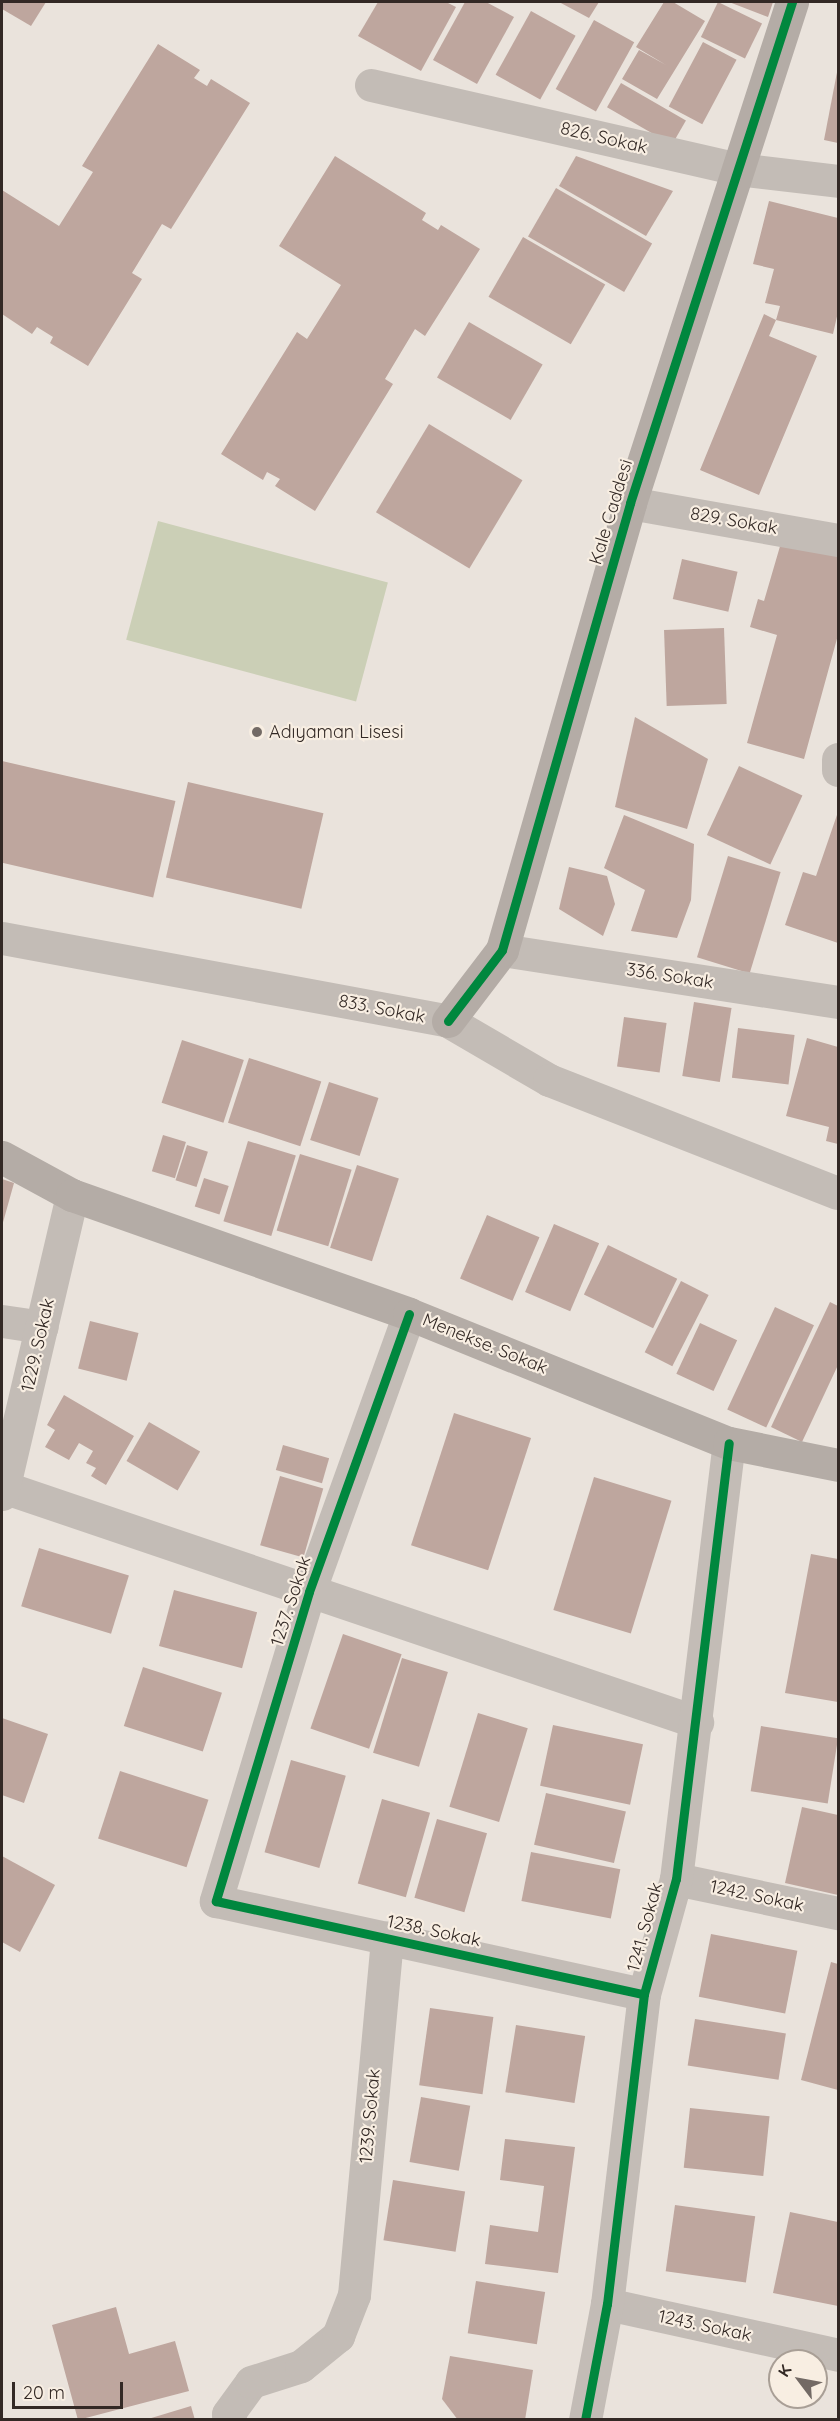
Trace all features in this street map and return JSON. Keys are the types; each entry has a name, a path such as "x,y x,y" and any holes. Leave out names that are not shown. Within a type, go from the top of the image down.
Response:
{"street":[{"name":"Kale Caddesi","path":"448,1021 502,950 630,503 792,2"},
{"name":"826. Sokak","path":"371,85 738,169 838,181"},
{"name":"829. Sokak","path":"630,503 838,540"},
{"path":"838,759 838,770"},
{"name":"833. Sokak","path":"2,938 448,1021 549,1080 838,1193"},
{"name":"336. Sokak","path":"502,950 838,1002"},
{"name":"Menekse. Sokak","path":"2,1157 72,1195 409,1314 729,1443 838,1465"},
{"name":"1229. Sokak","path":"2,1490 72,1195"},
{"name":"1237. Sokak","path":"216,1902 309,1592 409,1314"},
{"path":"2,1321 42,1326"},
{"name":"1241. Sokak","path":"585,2420 607,2304 644,1994 676,1879 697,1722 729,1443"},
{"path":"2,1490 697,1722"},
{"name":"1242. Sokak","path":"676,1879 838,1913"},
{"name":"1238. Sokak","path":"216,1902 644,1994"},
{"name":"1239. Sokak","path":"230,2420 228,2414 251,2382 301,2366 338,2336 354,2295 387,1938"},
{"name":"1243. Sokak","path":"607,2304 838,2355"}],"green space":[{"path":"158,521 388,583 356,701 126,640"}],"building":[{"path":"2,2 46,2 31,26 2,9"},
{"path":"378,2 446,2 456,7 421,71 358,36"},
{"path":"465,2 486,2 514,17 477,84 433,60"},
{"path":"559,2 599,2 589,18"},
{"path":"664,2 673,2 705,21 657,99 622,79 639,50 666,65 636,47"},
{"path":"718,2 762,23 745,59 701,37"},
{"path":"729,2 773,2 768,17"},
{"path":"531,11 576,36 540,100 496,75"},
{"path":"594,20 634,42 596,111 556,89"},
{"path":"703,42 737,60 702,124 669,106"},
{"path":"158,44 200,70 194,78 207,86 211,79 250,103 171,229 162,224 132,273 142,279 88,366 50,343 53,337 37,327 32,334 2,314 2,190 59,226 93,172 82,166"},
{"path":"838,67 838,143 824,140"},
{"path":"621,83 686,120 672,145 607,107"},
{"path":"335,156 426,213 422,220 438,230 441,225 480,249 425,336 415,329 385,379 393,384 315,511 275,486 280,479 267,472 263,480 221,454 297,332 307,339 341,285 279,246"},
{"path":"576,156 673,191 646,236 559,186"},
{"path":"556,188 652,244 624,292 528,236"},
{"path":"769,201 838,218 838,312 833,334 776,320 780,306 765,303 774,269 753,264"},
{"path":"523,237 605,284 571,344 489,297"},
{"path":"764,314 776,320 769,336 817,356 759,495 700,470"},
{"path":"469,322 543,364 511,420 437,377"},
{"path":"429,424 522,480 469,568 376,512"},
{"path":"783,536 838,552 838,635 804,759 747,743 777,635 750,627 758,599 764,601"},
{"path":"682,559 738,572 728,612 673,599"},
{"path":"724,628 727,704 667,706 664,630"},
{"path":"635,717 708,759 687,829 615,807"},
{"path":"2,761 175,801 153,898 2,863"},
{"path":"739,766 802,796 770,864 707,835"},
{"path":"188,782 323,813 301,909 166,877"},
{"path":"838,812 838,943 785,925 803,872 816,876"},
{"path":"624,815 694,844 691,900 677,938 631,931 645,890 604,868"},
{"path":"728,856 781,872 750,973 697,957"},
{"path":"569,867 607,876 615,904 603,936 559,909"},
{"path":"694,1002 732,1008 720,1082 682,1076"},
{"path":"624,1017 667,1023 660,1072 617,1067"},
{"path":"738,1028 795,1035 788,1085 732,1078"},
{"path":"807,1038 838,1047 838,1144 826,1141 829,1127 786,1116"},
{"path":"182,1040 244,1060 223,1123 162,1103"},
{"path":"249,1058 321,1081 300,1146 228,1123"},
{"path":"329,1082 378,1098 360,1156 310,1140"},
{"path":"163,1135 186,1142 175,1178 152,1171"},
{"path":"248,1141 296,1156 271,1236 223,1221"},
{"path":"187,1145 208,1152 196,1187 176,1180"},
{"path":"300,1154 352,1170 328,1246 277,1231"},
{"path":"357,1165 399,1179 372,1261 330,1248"},
{"path":"204,1178 229,1186 219,1215 195,1207"},
{"path":"2,1179 14,1183 2,1226"},
{"path":"487,1215 539,1237 513,1301 460,1279"},
{"path":"554,1224 599,1243 570,1311 525,1292"},
{"path":"608,1245 677,1279 653,1328 584,1294"},
{"path":"681,1281 709,1295 672,1366 645,1352"},
{"path":"830,1302 838,1306 838,1365 802,1442 771,1427"},
{"path":"775,1307 814,1325 766,1428 727,1409"},
{"path":"90,1321 139,1333 127,1381 78,1369"},
{"path":"700,1323 737,1340 713,1391 676,1374"},
{"path":"64,1395 134,1436 106,1485 91,1476 96,1468 86,1463 93,1451 79,1443 69,1460 45,1447 55,1430 47,1425"},
{"path":"454,1413 531,1438 488,1570 411,1545"},
{"path":"149,1422 200,1452 178,1490 126,1461"},
{"path":"283,1445 329,1458 322,1483 276,1470"},
{"path":"280,1476 323,1488 303,1558 260,1545"},
{"path":"594,1477 671,1501 631,1634 553,1610"},
{"path":"39,1548 129,1575 111,1634 21,1606"},
{"path":"811,1554 838,1559 838,1702 785,1693"},
{"path":"174,1590 257,1612 242,1668 159,1646"},
{"path":"343,1634 402,1654 369,1749 310,1729"},
{"path":"402,1658 448,1672 419,1767 373,1753"},
{"path":"143,1667 222,1693 203,1752 124,1726"},
{"path":"478,1713 528,1728 499,1822 449,1807"},
{"path":"2,1718 48,1734 24,1803 2,1795"},
{"path":"553,1725 643,1744 630,1805 540,1786"},
{"path":"761,1726 838,1738 828,1803 751,1791"},
{"path":"291,1760 346,1776 319,1868 265,1852"},
{"path":"120,1771 208,1800 187,1867 98,1839"},
{"path":"546,1793 626,1811 614,1863 534,1845"},
{"path":"382,1799 430,1813 406,1897 358,1884"},
{"path":"802,1807 838,1815 838,1895 785,1883"},
{"path":"437,1819 487,1833 464,1912 414,1898"},
{"path":"531,1852 620,1869 611,1918 521,1901"},
{"path":"2,1856 55,1885 20,1952 2,1942"},
{"path":"711,1934 797,1951 785,2014 699,1997"},
{"path":"831,1962 838,1964 838,2090 801,2080"},
{"path":"430,2008 493,2017 483,2094 419,2085"},
{"path":"695,2019 786,2033 779,2080 688,2065"},
{"path":"516,2025 585,2036 575,2103 505,2092"},
{"path":"421,2097 470,2106 459,2171 410,2162"},
{"path":"690,2108 770,2116 763,2176 684,2168"},
{"path":"505,2139 575,2147 558,2273 485,2264 490,2225 538,2232 544,2186 500,2180"},
{"path":"393,2180 465,2191 456,2252 383,2240"},
{"path":"675,2205 755,2216 746,2283 666,2271"},
{"path":"790,2212 838,2222 838,2306 773,2293"},
{"path":"476,2281 545,2292 537,2344 468,2333"},
{"path":"116,2307 129,2354 175,2341 189,2391 78,2420 52,2325"},
{"path":"450,2356 533,2370 525,2420 458,2420 442,2399"},
{"path":"191,2406 195,2420 148,2420 148,2419"}],"cycle path":[{"path":"448,1021 502,950 630,503 792,2"},
{"path":"409,1314 309,1592 216,1901 644,1994"},
{"path":"585,2420 607,2304 644,1994 676,1879 729,1443"}],"place":[{"name":"Adıyaman Lisesi","path":"257,732"}]}
